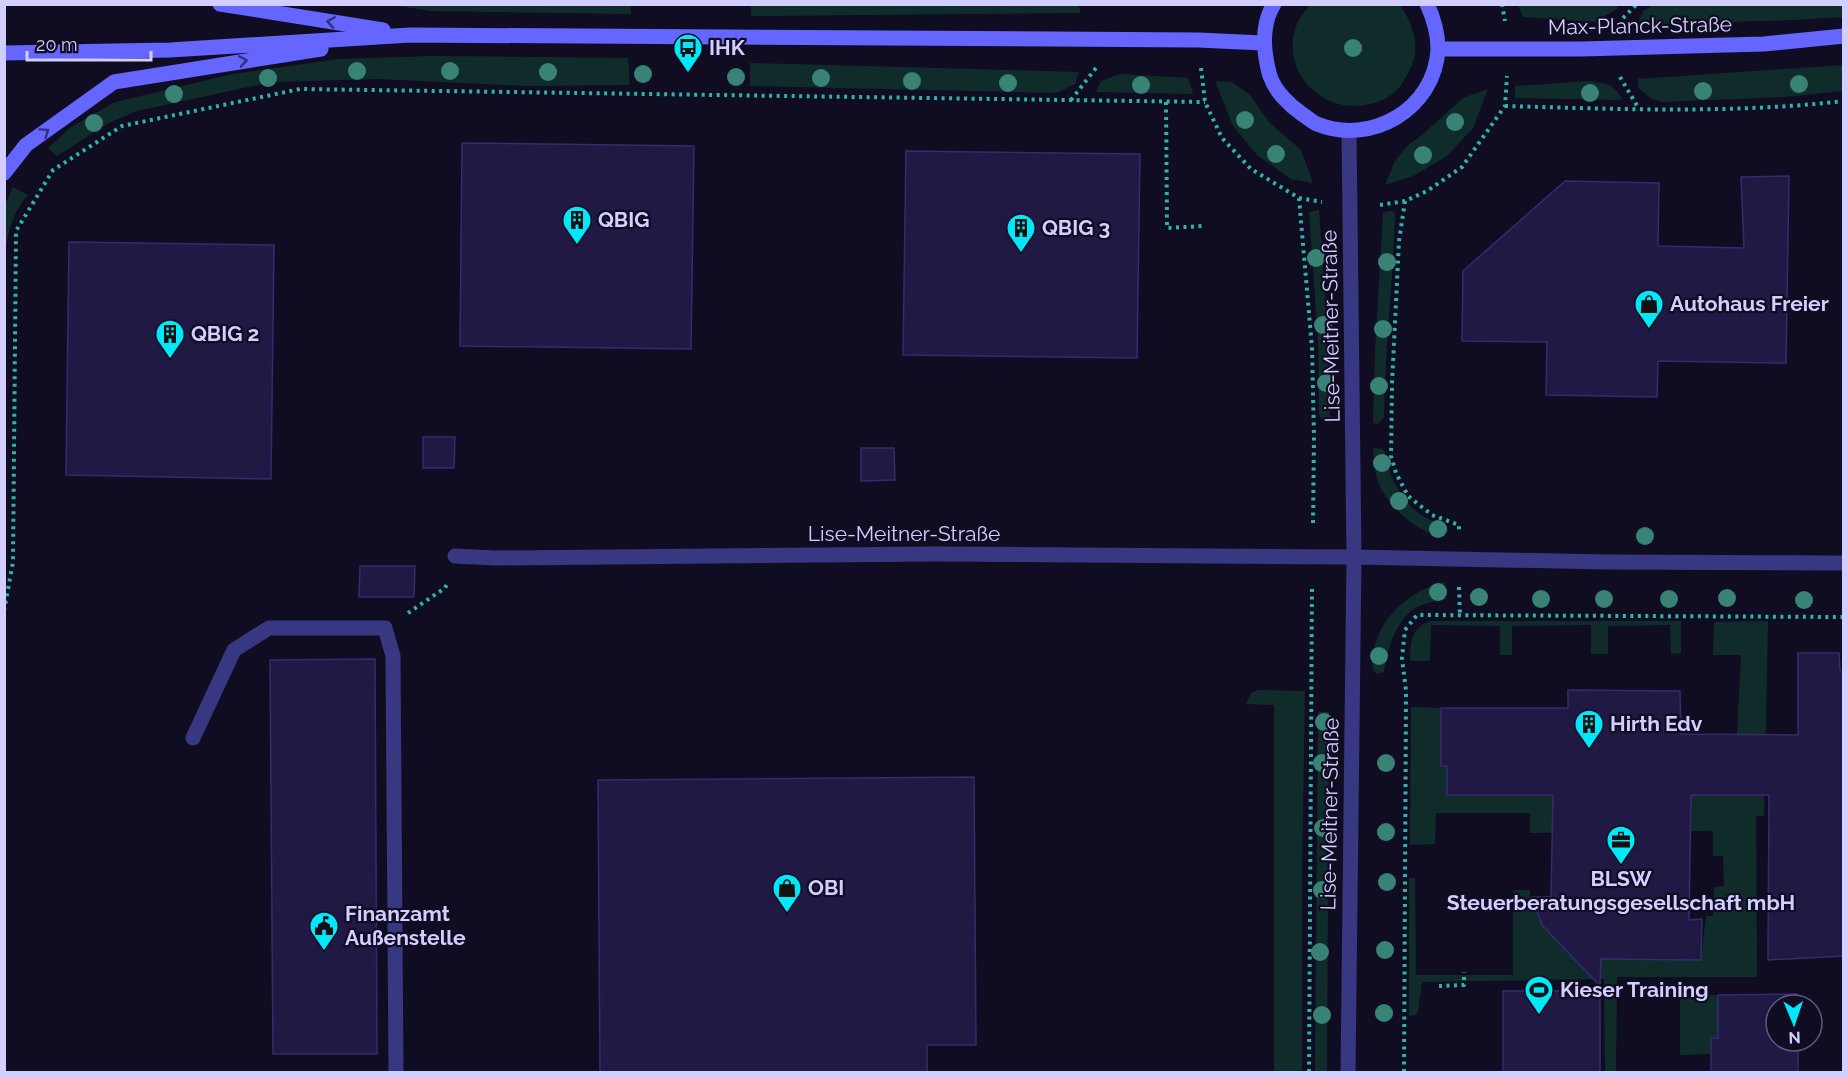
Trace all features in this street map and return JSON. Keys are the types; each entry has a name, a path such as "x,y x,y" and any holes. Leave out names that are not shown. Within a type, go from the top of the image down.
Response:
{"street":[{"path":"220,4 410,35"},
{"path":"1274,4 1270,9 1263,43 1270,77 1288,104 1316,124 1349,131 1376,128 1400,116 1419,98 1432,75 1438,49 1435,22 1427,4"},
{"path":"4,173 26,145 114,82 410,35"},
{"path":"4,53 170,50 410,35 1198,40 1263,43"},
{"name":"Max-Planck-Straße","path":"1438,49 1581,49 1764,44 1844,36"},
{"name":"Lise-Meitner-Straße","path":"1348,1072 1354,557 1349,131"},
{"name":"Lise-Meitner-Straße","path":"455,556 495,558 934,554 1844,563"},
{"path":"193,738 234,650 269,628 385,628 393,656 396,1072"}],"path":[{"path":"4,611 13,562 16,231 53,170 122,126 300,89 1205,102"},
{"path":"1505,106 1640,109 1800,106 1844,101"},
{"path":"1166,102 1167,228 1203,226"},
{"path":"1299,198 1312,348 1314,436 1309,1072"},
{"path":"1405,201 1399,241 1390,456 1408,496 1432,515 1459,525 1459,559"},
{"path":"385,628 445,588 455,556"},
{"path":"1404,1072 1407,691 1402,658 1405,630 1418,615 1844,617"},
{"path":"1439,986 1464,986 1464,972"}],"green space":[{"path":"631,4 631,14 430,11 394,5"},
{"path":"1078,4 1081,13 751,16 751,5"},
{"path":"1655,4 1843,5 1843,17 1653,24 1639,21 1643,11"},
{"path":"1310,5 1400,5 1415,38 1415,55 1402,83 1394,92 1374,103 1348,106 1319,95 1307,84 1299,72 1294,57 1293,41 1297,24"},
{"path":"1518,5 1617,5 1617,9 1594,22 1523,17"},
{"path":"434,56 628,58 630,85 525,86 378,79 271,82 137,111 107,124 57,156 48,148 71,127 115,102 233,74 339,59"},
{"path":"750,63 1079,72 1075,84 1057,93 750,86"},
{"path":"1843,65 1843,91 1784,97 1662,102 1650,98 1638,87 1638,79"},
{"path":"1120,74 1188,78 1193,94 1096,92 1101,81"},
{"path":"1215,81 1232,82 1250,95 1269,122 1301,150 1313,183 1291,179 1257,155 1233,126"},
{"path":"1589,81 1613,87 1622,100 1515,98 1515,86"},
{"path":"1488,89 1473,128 1447,156 1413,176 1385,185 1395,161 1407,146 1463,98"},
{"path":"13,187 28,195 11,225 5,260 5,205"},
{"path":"1319,210 1329,346 1330,422 1324,422 1319,415 1318,340 1309,212"},
{"path":"1392,211 1395,214 1384,417 1378,424 1373,423 1383,212"},
{"path":"1373,448 1382,449 1385,452 1393,480 1409,505 1424,517 1447,526 1448,531 1445,535 1436,535 1418,527 1387,498 1375,470"},
{"path":"1445,582 1446,599 1430,602 1414,609 1402,621 1390,646 1384,672 1377,674 1373,670 1373,654 1383,626 1392,613 1417,593"},
{"path":"1429,621 1681,621 1681,653 1671,654 1670,625 1608,626 1608,654 1591,654 1591,625 1512,626 1512,655 1500,655 1500,626 1431,625 1430,661 1410,661 1413,637 1418,629"},
{"path":"1768,621 1764,816 1756,816 1757,977 1617,977 1616,1072 1605,1072 1604,979 1422,982 1418,1011 1416,1015 1409,1016 1409,878 1415,878 1416,975 1513,975 1513,890 1530,890 1530,897 1536,897 1542,925 1562,947 1576,955 1701,960 1706,916 1713,916 1714,887 1724,886 1723,856 1713,856 1713,831 1530,833 1530,813 1436,813 1435,844 1410,845 1411,707 1441,708 1441,766 1447,766 1448,795 1736,795 1741,655 1713,655 1714,622"},
{"path":"1258,690 1305,691 1302,1072 1274,1072 1274,705 1246,704 1251,693"},
{"path":"1318,712 1329,712 1327,1072 1315,1072"},
{"path":"1680,995 1718,995 1718,1038 1711,1038 1711,1054 1680,1055"}],"building":[{"name":"QBIG","path":"462,143 694,146 691,349 460,346"},
{"name":"QBIG 3","path":"906,151 1140,154 1137,358 903,355"},
{"path":"1789,176 1786,363 1658,361 1657,397 1546,395 1547,342 1462,341 1463,271 1565,181 1659,183 1658,246 1744,248 1741,177"},
{"name":"QBIG 2","path":"69,242 274,245 271,479 66,475"},
{"path":"423,437 455,437 454,468 423,468"},
{"path":"861,448 894,448 895,480 861,481"},
{"path":"360,566 415,566 414,597 359,597"},
{"path":"1798,653 1839,653 1840,670 1844,671 1844,956 1768,960 1769,795 1691,795 1689,920 1702,919 1701,960 1601,959 1600,986 1542,925 1532,897 1551,897 1553,795 1447,795 1447,766 1441,766 1441,708 1568,708 1568,690 1680,691 1681,734 1798,735"},
{"name":"Finanzamt Außenstelle","path":"375,659 377,1054 273,1054 270,660"},
{"name":"OBI","path":"974,777 976,1045 927,1045 927,1072 600,1072 598,780"},
{"path":"1503,991 1600,991 1600,1072 1503,1072"},
{"path":"1764,994 1764,1053 1798,1053 1798,1072 1711,1072 1711,1038 1718,1038 1718,995"}],"place":[{"name":"IHK","path":"688,74"},
{"name":"QBIG","path":"577,246"},
{"name":"QBIG 3","path":"1021,254"},
{"name":"Autohaus Freier","path":"1649,330"},
{"name":"QBIG 2","path":"170,360"},
{"name":"Hirth Edv","path":"1589,750"},
{"name":"BLSW Steuerberatungsgesellschaft mbH","path":"1621,866"},
{"name":"OBI","path":"787,914"},
{"name":"Finanzamt Außenstelle","path":"324,952"},
{"name":"Kieser Training","path":"1539,1016"}]}
